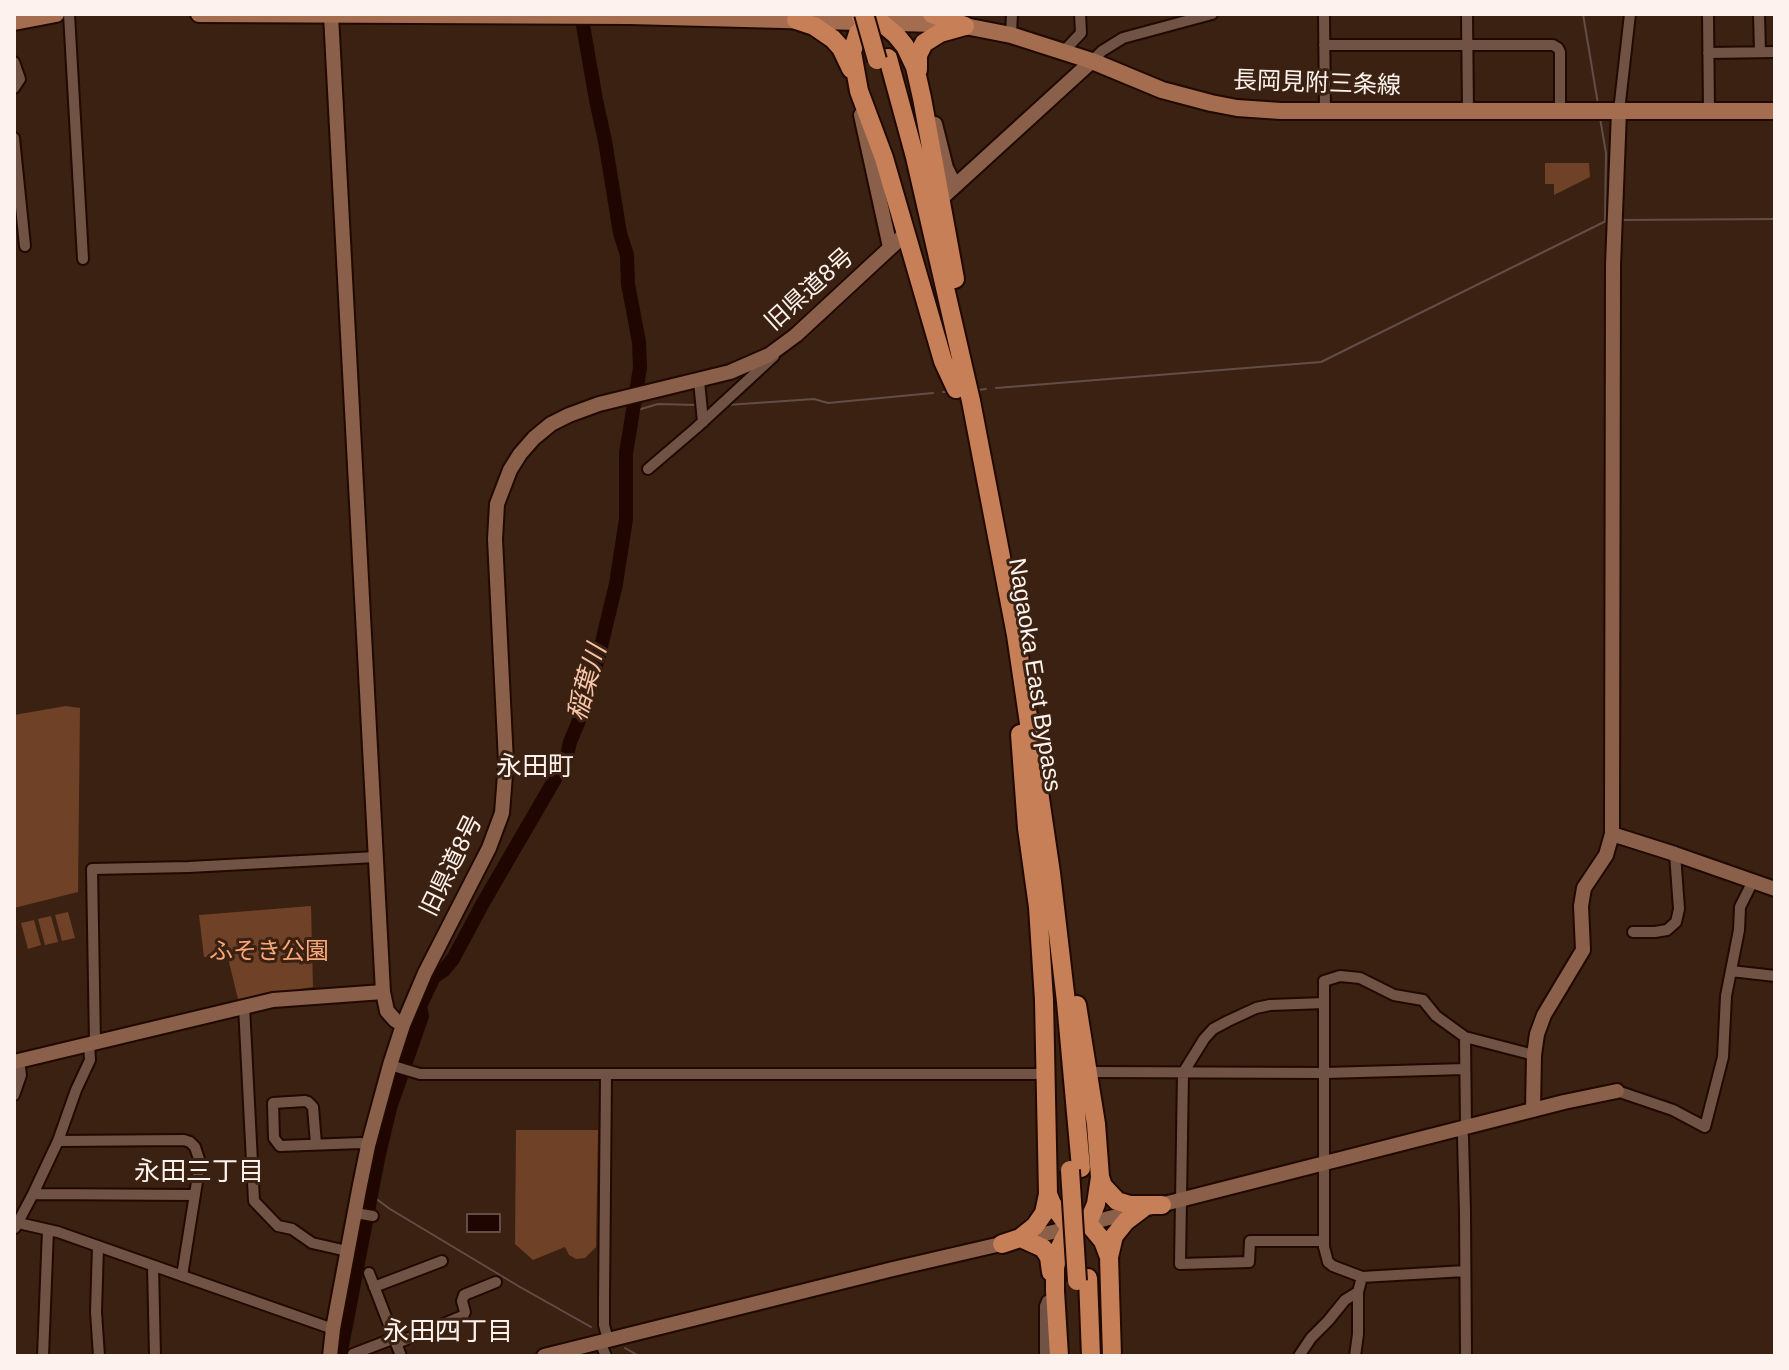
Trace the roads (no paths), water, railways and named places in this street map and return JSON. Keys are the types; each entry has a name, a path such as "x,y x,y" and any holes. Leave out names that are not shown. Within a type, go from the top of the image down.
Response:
{"highway":[{"path":"932,14 965,26"},
{"path":"860,93 853,44 869,17 888,27 905,46 919,86 967,351 966,396"},
{"name":"Nagaoka East Bypass","path":"869,17 915,157 1016,635 1066,1002 1082,1280 1091,1356"},
{"path":"795,18 833,39 845,56 884,158 943,361 966,396"},
{"path":"919,86 918,55 924,43 934,35 965,26"},
{"name":"Nagaoka East Bypass","path":"966,396 1035,834 1075,1169"},
{"path":"1002,1244 1020,1238 1035,1226 1044,1213 1048,1194 1044,1000 1020,734"},
{"path":"1035,761 1082,1033 1096,1124 1100,1177 1096,1204 1059,1249 1055,1268 1059,1356"},
{"path":"1100,1177 1109,1193 1123,1203 1162,1205"},
{"path":"1048,1194 1052,1204 1103,1241 1109,1257"},
{"path":"1112,1356 1109,1257 1114,1236 1126,1221 1142,1209"},
{"path":"1023,1239 1037,1244 1046,1252 1055,1294"},
{"name":"Nagaoka East Bypass","path":"1079,1356 1082,1280"}],"main road":[{"path":"18,18 56,14"},
{"path":"199,14 566,16"},
{"name":"長岡見附三条線","path":"566,16 869,17 965,26 1011,35 1092,61 1162,90 1237,108 1281,111 1775,111"}],"street":[{"path":"69,14 83,259"},
{"path":"1011,35 1012,14"},
{"path":"1064,51 1081,33 1080,14"},
{"path":"919,86 929,102 949,191 1102,51 1123,38 1207,14"},
{"path":"1324,14 1325,111"},
{"path":"1467,14 1468,111"},
{"path":"1533,1110 1537,1034 1544,1015 1583,950 1581,906 1584,888 1606,855 1612,834 1612,281 1619,111 1630,14"},
{"path":"1708,14 1709,111"},
{"path":"1759,14 1760,52"},
{"path":"331,15 383,992 387,1011 403,1025"},
{"path":"1324,45 1553,45 1560,52 1560,111"},
{"path":"1708,53 1775,52"},
{"path":"14,62 20,79 14,88"},
{"path":"860,93 859,108 890,247"},
{"path":"14,138 25,246"},
{"name":"旧県道8号","path":"330,1356 368,1146 390,1065 425,973 489,848 502,813 506,736 495,539 497,504 506,479 527,446 551,424 584,409 699,381 769,355 796,335 903,236"},
{"path":"648,469 796,335"},
{"path":"699,381 703,422"},
{"path":"1612,834 1775,889"},
{"path":"1633,932 1667,930 1676,922 1679,909 1675,854"},
{"path":"333,1329 98,1246 48,1230 15,1225 58,1141 90,1060 92,869 376,857"},
{"path":"550,1355 604,1346 1617,1091 1673,1110 1705,1127 1723,1057 1726,996 1739,930 1740,907 1753,881"},
{"path":"1731,971 1775,976"},
{"path":"1465,1271 1362,1277 1328,1262 1324,1241 1324,981 1340,976 1360,978 1394,995 1423,1000 1436,1016 1465,1037 1534,1055"},
{"path":"14,1095 21,1075 17,1061 244,1006 300,997 383,992"},
{"path":"1324,1003 1270,1005 1228,1021 1213,1029 1204,1039 1183,1073 1180,1264 1249,1262 1250,1241 1324,1241"},
{"path":"244,1006 254,1201 278,1226 292,1229 312,1243 347,1251"},
{"path":"1465,1037 1466,1356"},
{"path":"390,1065 420,1074 1041,1074"},
{"path":"1092,1072 1325,1073 1465,1069"},
{"path":"604,1346 606,1074"},
{"path":"316,1144 313,1107 308,1102 273,1103 274,1138 277,1144 284,1146 361,1143 368,1146"},
{"path":"58,1141 184,1140 195,1147 199,1159 182,1276"},
{"path":"33,1194 195,1195"},
{"path":"356,1213 373,1216"},
{"path":"43,1356 48,1230"},
{"path":"98,1246 96,1312 99,1356"},
{"path":"374,1287 442,1261"},
{"path":"153,1266 155,1356"},
{"path":"369,1273 401,1356"},
{"path":"1355,1356 1358,1292 1362,1277"},
{"path":"353,1354 463,1316 462,1297 496,1282"},
{"path":"1299,1356 1345,1300 1358,1292"},
{"path":"1045,1356 1045,1306 1055,1294"}],"waterway":[{"name":"稲葉川","path":"340,1356 379,1154 390,1108 422,1016 420,1006 434,977 453,959 566,760 598,659 616,584 626,519 626,453 640,368 639,342 628,284 627,255 620,233 581,14"},
{"path":"1583,14 1598,104"},
{"path":"1600,118 1606,153 1605,220"},
{"path":"1622,220 1775,219"},
{"path":"996,388 1321,362 1606,221"},
{"path":"978,390 986,389"},
{"path":"727,405 814,399 828,403 933,393"},
{"path":"631,412 658,404 697,405"},
{"path":"371,1195 591,1327"},
{"path":"625,1348 639,1356"}],"district":[{"name":"永田町","path":"535,768"},
{"name":"永田三丁目","path":"199,1173"},
{"name":"永田四丁目","path":"448,1333"}],"park label":[{"name":"ふそき公園","path":"269,952"}]}
